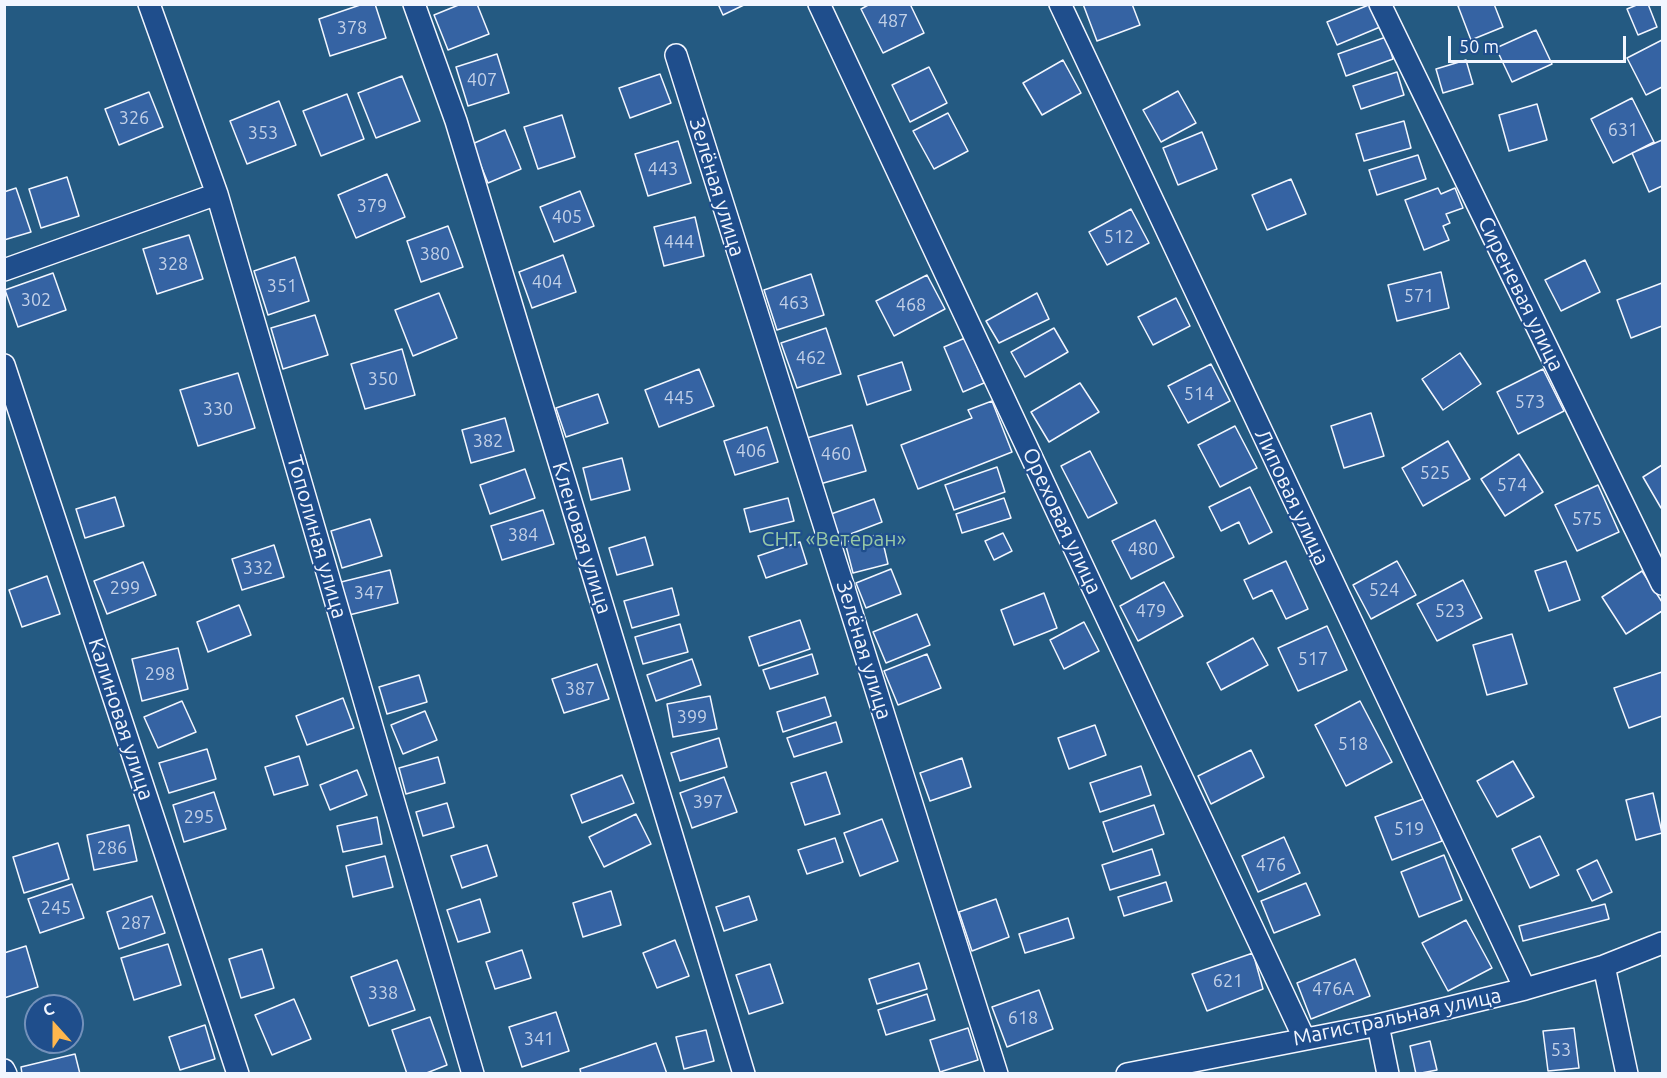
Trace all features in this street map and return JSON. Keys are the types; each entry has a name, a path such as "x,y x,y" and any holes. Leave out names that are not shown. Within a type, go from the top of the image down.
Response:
{"street":[{"name":"Тополиная улица","path":"149,4 217,194 473,1074"},
{"name":"Кленовая улица","path":"414,4 456,122 744,1074"},
{"name":"Ореховая улица","path":"819,4 1304,1038"},
{"name":"Липовая улица","path":"1060,4 1525,989"},
{"name":"Сиреневая улица","path":"1380,4 1662,584"},
{"name":"Зелёная улица","path":"676,55 997,1074"},
{"path":"4,270 217,194"},
{"name":"Калиновая улица","path":"4,366 238,1074"},
{"name":"Магистральная улица","path":"1127,1074 1152,1071 1304,1038 1378,1025 1525,989 1604,966 1662,943"},
{"path":"1604,966 1627,1074"},
{"path":"1378,1025 1388,1074"}],"green space":[{"name":"СНТ «Ветеран»","path":"5,5 1662,5 1662,1073 5,1074"}],"building":[{"path":"363,4 375,4 386,38 330,56 319,19"},
{"path":"461,4 477,4 489,34 448,50 434,15"},
{"path":"718,4 746,4 723,15"},
{"path":"870,4 910,4 924,33 883,53 861,9"},
{"path":"1083,4 1132,4 1140,25 1097,41"},
{"path":"1371,4 1380,27 1337,45 1327,22"},
{"path":"1494,4 1503,27 1471,40 1458,6"},
{"path":"1639,4 1648,4 1657,27 1638,35 1627,9"},
{"path":"1536,30 1552,64 1512,82 1496,48"},
{"path":"1386,37 1393,59 1346,76 1338,54"},
{"path":"1662,40 1662,87 1646,95 1627,58"},
{"path":"497,54 509,93 468,106 456,67"},
{"path":"1063,60 1081,93 1042,115 1023,83"},
{"path":"1466,60 1473,84 1443,93 1436,69"},
{"path":"929,67 947,103 910,122 892,85"},
{"path":"1397,72 1404,95 1361,109 1353,86"},
{"path":"660,74 671,103 630,118 619,88"},
{"path":"402,76 420,121 376,138 358,93"},
{"path":"1178,91 1196,123 1161,142 1143,110"},
{"path":"149,92 163,127 119,145 105,109"},
{"path":"347,94 364,139 321,156 303,111"},
{"path":"1632,98 1654,142 1613,163 1591,119"},
{"path":"279,101 296,145 247,164 230,121"},
{"path":"1537,104 1547,140 1509,151 1499,115"},
{"path":"948,113 968,151 934,169 913,131"},
{"path":"562,115 575,157 538,169 524,127"},
{"path":"1404,121 1411,148 1364,161 1356,134"},
{"path":"505,130 521,169 488,183 472,144"},
{"path":"1202,132 1217,169 1178,185 1163,148"},
{"path":"1662,140 1662,186 1649,192 1632,153"},
{"path":"678,141 691,183 648,196 635,154"},
{"path":"1418,155 1426,179 1377,195 1369,170"},
{"path":"387,174 405,217 356,238 338,195"},
{"path":"67,177 79,216 41,228 29,189"},
{"path":"1291,179 1306,214 1267,230 1252,195"},
{"path":"16,188 31,232 4,240 4,192"},
{"path":"1438,188 1441,194 1455,188 1463,208 1446,214 1450,223 1443,226 1449,240 1424,250 1405,200"},
{"path":"580,191 594,226 554,242 540,207"},
{"path":"1131,209 1149,243 1107,265 1089,232"},
{"path":"695,217 704,256 664,266 654,227"},
{"path":"448,226 463,267 421,282 407,241"},
{"path":"189,235 203,279 157,294 143,249"},
{"path":"563,255 576,292 532,308 519,272"},
{"path":"295,257 309,301 268,315 254,271"},
{"path":"1585,260 1600,292 1561,311 1545,280"},
{"path":"1441,272 1449,308 1397,321 1388,285"},
{"path":"53,273 66,310 18,327 5,290"},
{"path":"811,274 824,315 777,330 764,290"},
{"path":"927,275 945,309 894,336 876,301"},
{"path":"1662,283 1662,326 1631,338 1617,300"},
{"path":"439,293 457,338 413,356 395,310"},
{"path":"1037,293 1049,319 999,343 986,321"},
{"path":"1176,298 1190,326 1153,345 1138,317"},
{"path":"315,315 328,355 283,369 271,328"},
{"path":"826,328 841,374 797,388 781,343"},
{"path":"1054,328 1068,352 1025,377 1011,352"},
{"path":"965,338 984,383 963,392 944,347"},
{"path":"402,349 415,395 365,409 351,364"},
{"path":"1460,353 1481,384 1443,410 1422,379"},
{"path":"902,362 911,390 867,405 858,376"},
{"path":"1211,364 1230,401 1188,423 1168,386"},
{"path":"699,369 714,406 659,427 645,390"},
{"path":"1543,369 1564,411 1518,434 1497,392"},
{"path":"238,373 255,428 198,446 180,390"},
{"path":"1080,383 1099,412 1049,442 1031,412"},
{"path":"598,394 608,423 566,437 556,408"},
{"path":"992,401 1012,452 918,489 901,445 972,418 968,410"},
{"path":"1371,413 1384,456 1344,468 1331,426"},
{"path":"505,418 514,451 471,463 462,430"},
{"path":"852,425 866,471 820,484 807,438"},
{"path":"1235,426 1257,468 1220,487 1198,445"},
{"path":"767,427 778,462 735,475 724,441"},
{"path":"1448,441 1470,479 1423,506 1402,468"},
{"path":"1090,451 1117,503 1088,518 1061,466"},
{"path":"1519,454 1543,492 1505,516 1481,479"},
{"path":"622,458 630,490 591,500 583,468"},
{"path":"1662,465 1662,507 1661,508 1643,477"},
{"path":"997,467 1005,492 954,510 945,485"},
{"path":"525,469 535,498 490,514 480,485"},
{"path":"1598,485 1619,532 1577,551 1555,505"},
{"path":"1250,487 1272,532 1249,544 1239,522 1221,531 1209,507"},
{"path":"115,497 124,526 85,538 76,509"},
{"path":"788,498 794,521 750,532 744,509"},
{"path":"1004,498 1011,518 962,533 956,514"},
{"path":"874,499 882,522 840,538 831,514"},
{"path":"543,510 554,544 502,560 491,526"},
{"path":"370,519 382,556 342,568 331,531"},
{"path":"1155,520 1174,557 1131,579 1112,541"},
{"path":"1003,533 1012,551 994,560 985,541"},
{"path":"881,534 888,564 853,573 845,542"},
{"path":"645,537 653,565 617,575 609,548"},
{"path":"800,542 807,564 766,578 758,556"},
{"path":"274,545 284,577 242,590 232,559"},
{"path":"1286,561 1308,609 1286,619 1272,590 1253,599 1244,580"},
{"path":"1397,561 1416,595 1371,619 1353,585"},
{"path":"1566,561 1580,600 1549,611 1535,571"},
{"path":"143,562 156,595 107,614 94,581"},
{"path":"891,569 901,594 866,608 856,583"},
{"path":"390,570 398,603 349,615 341,582"},
{"path":"1642,571 1662,602 1662,611 1626,634 1602,597"},
{"path":"47,576 60,614 22,627 9,590"},
{"path":"1463,580 1482,618 1437,641 1417,604"},
{"path":"1164,582 1183,616 1138,641 1120,606"},
{"path":"672,588 679,615 632,628 624,601"},
{"path":"1044,593 1057,628 1014,645 1001,610"},
{"path":"239,605 251,635 208,652 197,622"},
{"path":"917,614 930,645 886,663 873,632"},
{"path":"800,620 810,649 759,666 749,637"},
{"path":"1084,622 1099,651 1064,669 1050,640"},
{"path":"680,624 688,652 643,664 635,637"},
{"path":"1327,626 1347,670 1298,691 1278,648"},
{"path":"1512,634 1527,684 1487,695 1473,645"},
{"path":"1253,638 1268,665 1221,690 1207,663"},
{"path":"178,648 188,689 142,701 132,659"},
{"path":"812,654 818,674 770,689 763,670"},
{"path":"927,654 941,688 898,705 884,671"},
{"path":"692,659 701,685 656,701 647,675"},
{"path":"597,664 609,699 564,713 552,679"},
{"path":"1662,672 1662,716 1629,728 1614,688"},
{"path":"419,675 427,702 387,714 379,687"},
{"path":"710,696 717,729 673,737 667,704"},
{"path":"825,697 831,716 783,732 777,712"},
{"path":"343,698 354,728 307,745 296,716"},
{"path":"182,701 196,732 158,748 144,717"},
{"path":"1360,701 1392,762 1346,786 1315,725"},
{"path":"425,711 437,740 403,754 391,725"},
{"path":"836,722 842,742 794,757 787,738"},
{"path":"1095,725 1106,755 1069,769 1058,738"},
{"path":"719,738 727,767 680,781 671,753"},
{"path":"207,749 216,779 169,793 159,763"},
{"path":"1251,750 1264,777 1211,804 1198,776"},
{"path":"299,756 308,785 274,795 265,767"},
{"path":"438,757 445,783 406,794 399,768"},
{"path":"962,758 971,787 930,801 920,773"},
{"path":"1513,761 1534,797 1497,817 1477,781"},
{"path":"1141,766 1151,795 1100,812 1090,783"},
{"path":"357,770 367,795 330,810 320,785"},
{"path":"826,772 840,814 805,825 791,783"},
{"path":"622,775 634,803 582,823 571,795"},
{"path":"724,777 737,812 692,828 680,793"},
{"path":"214,792 226,829 184,842 173,805"},
{"path":"1653,793 1662,833 1636,840 1626,800"},
{"path":"1426,798 1442,841 1392,860 1375,817"},
{"path":"447,803 454,827 423,836 416,812"},
{"path":"1154,805 1164,834 1113,852 1103,822"},
{"path":"636,814 651,844 604,867 589,837"},
{"path":"377,817 382,844 343,852 337,826"},
{"path":"882,819 898,861 860,876 844,833"},
{"path":"129,825 137,861 94,870 87,835"},
{"path":"1540,836 1559,875 1530,888 1512,849"},
{"path":"1284,837 1300,873 1258,892 1242,856"},
{"path":"835,838 843,862 807,874 798,850"},
{"path":"58,843 69,879 24,893 13,857"},
{"path":"487,845 497,876 462,888 451,856"},
{"path":"1152,849 1160,875 1110,890 1102,865"},
{"path":"1444,855 1462,900 1419,917 1401,872"},
{"path":"385,856 393,887 353,897 346,866"},
{"path":"1597,860 1612,892 1592,901 1577,870"},
{"path":"1166,882 1172,901 1124,916 1118,897"},
{"path":"1306,883 1320,915 1274,933 1261,901"},
{"path":"72,884 84,918 40,933 28,899"},
{"path":"611,891 621,925 583,937 573,903"},
{"path":"152,896 165,933 119,949 107,912"},
{"path":"749,896 757,920 724,931 716,907"},
{"path":"480,899 490,932 458,942 447,910"},
{"path":"996,899 1009,937 972,951 959,912"},
{"path":"1605,904 1609,919 1523,941 1519,926"},
{"path":"1068,918 1074,938 1025,953 1019,934"},
{"path":"1466,920 1492,968 1448,991 1422,943"},
{"path":"675,940 689,976 657,988 643,953"},
{"path":"168,944 181,985 134,1000 121,958"},
{"path":"26,946 38,987 4,998 4,953"},
{"path":"262,949 274,988 241,998 229,959"},
{"path":"522,950 531,978 495,989 486,962"},
{"path":"1253,953 1263,989 1207,1011 1192,974"},
{"path":"1355,959 1370,996 1311,1019 1297,983"},
{"path":"397,960 415,1010 369,1026 351,977"},
{"path":"919,963 927,989 877,1004 869,979"},
{"path":"770,964 783,1003 749,1014 736,975"},
{"path":"1039,990 1053,1029 1007,1047 992,1007"},
{"path":"927,994 935,1020 886,1035 878,1010"},
{"path":"294,999 311,1039 272,1055 255,1015"},
{"path":"556,1012 569,1051 522,1067 509,1027"},
{"path":"430,1017 447,1065 424,1074 407,1074 392,1030"},
{"path":"205,1025 215,1059 180,1070 169,1037"},
{"path":"968,1028 978,1060 940,1072 930,1040"},
{"path":"1574,1028 1579,1068 1548,1071 1543,1031"},
{"path":"706,1030 714,1061 684,1069 676,1037"},
{"path":"1430,1041 1437,1070 1416,1074 1410,1046"},
{"path":"656,1043 667,1074 581,1074 580,1069"},
{"path":"75,1054 80,1074 22,1074 21,1067"}]}
